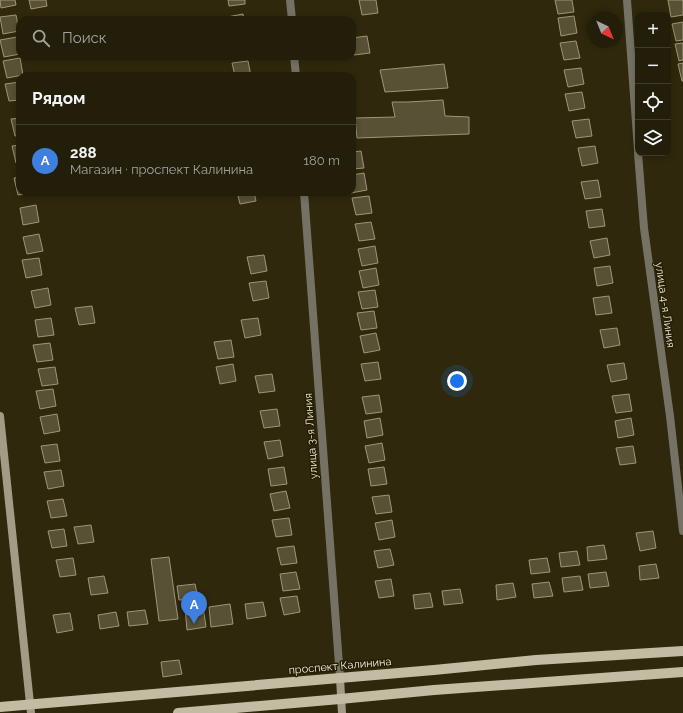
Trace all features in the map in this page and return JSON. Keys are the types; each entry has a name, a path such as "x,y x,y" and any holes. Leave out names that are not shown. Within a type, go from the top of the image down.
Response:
{"main road":[{"name":"проспект Калинина","path":"0,708 31,709 536,660 683,651"},
{"path":"178,713 434,690 683,672"}],"street":[{"path":"290,0 292,16"},
{"path":"627,0 636,120"},
{"path":"294,60 296,72"},
{"name":"улица 4-я Линия","path":"638,156 644,228 669,408 683,531"},
{"name":"улица 3-я Линия","path":"304,196 340,678"},
{"path":"0,416 31,709"},
{"path":"340,678 342,713"}],"building":[{"path":"0,0 15,0 16,5 1,8"},
{"path":"29,0 46,0 47,6 31,9"},
{"path":"228,0 245,0 245,4 229,6"},
{"path":"359,0 376,0 378,13 362,15"},
{"path":"555,0 572,0 574,12 558,14"},
{"path":"668,0 683,0 683,15 671,17"},
{"path":"243,14 243,16 232,16"},
{"path":"16,15 16,32 3,34 0,17"},
{"path":"574,16 577,33 561,36 558,18"},
{"path":"683,22 683,40 676,41 672,24"},
{"path":"367,36 370,53 356,55 356,37"},
{"path":"16,37 16,55 4,57 0,40"},
{"path":"576,41 580,58 564,60 560,43"},
{"path":"683,43 683,60 679,61 675,44"},
{"path":"16,59 16,60 20,60 22,72 16,72 16,76 7,78 3,61"},
{"path":"248,61 250,72 234,72 232,63"},
{"path":"683,63 683,81 682,81 678,64"},
{"path":"444,64 448,88 385,92 380,70"},
{"path":"581,68 584,84 568,87 564,70"},
{"path":"16,83 16,100 9,101 5,84"},
{"path":"582,92 585,108 569,111 565,94"},
{"path":"443,100 445,116 469,117 469,134 357,138 356,118 395,117 392,102"},
{"path":"16,118 16,136 15,136 11,119"},
{"path":"589,119 592,136 576,138 572,121"},
{"path":"12,146 16,146 16,163"},
{"path":"595,146 598,163 582,166 578,148"},
{"path":"361,151 364,168 356,169 356,152"},
{"path":"364,173 367,190 356,192 356,174"},
{"path":"598,180 601,197 585,199 581,182"},
{"path":"238,196 255,196 256,201 240,204"},
{"path":"369,196 372,213 356,215 352,198"},
{"path":"36,205 39,222 23,225 20,208"},
{"path":"602,209 605,226 589,228 586,211"},
{"path":"371,222 375,239 359,241 355,224"},
{"path":"39,234 43,251 27,254 23,237"},
{"path":"607,238 610,255 594,258 590,241"},
{"path":"375,246 378,263 362,266 358,249"},
{"path":"264,255 267,271 251,274 247,257"},
{"path":"39,258 42,275 26,278 22,260"},
{"path":"610,266 613,283 597,286 594,268"},
{"path":"376,268 379,285 363,288 359,271"},
{"path":"266,281 269,298 253,301 249,283"},
{"path":"48,288 51,305 35,308 31,291"},
{"path":"375,290 378,307 362,309 358,292"},
{"path":"609,296 612,313 596,315 593,298"},
{"path":"92,306 95,323 79,325 75,308"},
{"path":"374,311 377,328 361,330 357,313"},
{"path":"51,318 54,335 38,337 35,320"},
{"path":"258,318 261,335 245,338 241,320"},
{"path":"617,328 620,345 604,348 600,330"},
{"path":"376,333 380,350 364,353 360,336"},
{"path":"231,340 234,357 218,359 214,342"},
{"path":"50,343 53,360 37,362 33,345"},
{"path":"378,362 381,379 365,381 361,364"},
{"path":"624,363 627,379 611,382 607,365"},
{"path":"233,364 236,381 220,384 216,367"},
{"path":"55,367 58,384 42,386 38,369"},
{"path":"272,374 275,391 259,393 255,376"},
{"path":"53,389 56,406 40,409 36,391"},
{"path":"629,394 632,411 616,413 612,396"},
{"path":"379,395 382,412 366,414 362,397"},
{"path":"277,409 280,426 264,428 260,411"},
{"path":"57,414 60,431 44,434 40,417"},
{"path":"380,418 383,435 367,438 364,421"},
{"path":"631,418 634,435 618,438 615,421"},
{"path":"280,440 283,456 268,459 264,442"},
{"path":"382,443 385,460 369,463 365,446"},
{"path":"57,444 60,461 45,463 41,446"},
{"path":"633,446 636,463 620,465 616,448"},
{"path":"284,467 287,484 271,486 268,469"},
{"path":"384,467 387,484 371,486 368,469"},
{"path":"61,470 64,486 48,489 44,472"},
{"path":"286,491 290,508 274,511 270,494"},
{"path":"389,495 392,512 376,514 372,497"},
{"path":"63,499 67,516 51,518 47,501"},
{"path":"289,518 292,535 276,537 272,520"},
{"path":"392,520 395,537 379,540 375,523"},
{"path":"91,525 94,542 78,544 74,527"},
{"path":"64,529 67,546 52,548 48,531"},
{"path":"653,531 656,548 640,551 636,533"},
{"path":"604,545 607,559 588,561 587,547"},
{"path":"294,546 297,563 281,565 277,548"},
{"path":"390,549 394,565 378,568 374,551"},
{"path":"577,551 580,565 561,567 559,553"},
{"path":"169,557 178,619 159,621 151,559"},
{"path":"73,558 76,575 60,577 56,560"},
{"path":"547,558 550,572 531,574 529,560"},
{"path":"656,564 659,578 640,580 639,566"},
{"path":"296,572 300,589 283,591 280,574"},
{"path":"606,572 609,586 590,588 588,574"},
{"path":"104,576 108,593 91,595 88,578"},
{"path":"580,576 583,590 564,592 562,578"},
{"path":"391,579 394,596 379,598 375,581"},
{"path":"549,582 553,596 534,598 532,584"},
{"path":"513,583 516,597 497,600 496,585"},
{"path":"195,584 198,598 179,600 177,586"},
{"path":"460,589 463,603 444,605 442,591"},
{"path":"430,593 433,607 415,609 413,595"},
{"path":"297,596 300,612 284,615 280,598"},
{"path":"263,602 266,616 247,619 245,604"},
{"path":"230,604 233,624 211,627 209,607"},
{"path":"203,606 206,627 187,630 185,608"},
{"path":"145,610 148,624 129,626 127,612"},
{"path":"116,612 119,626 100,629 98,615"},
{"path":"70,613 73,630 57,633 53,615"},
{"path":"179,660 182,674 163,677 161,662"}],"place":[{"name":"288","path":"194,624"}]}
